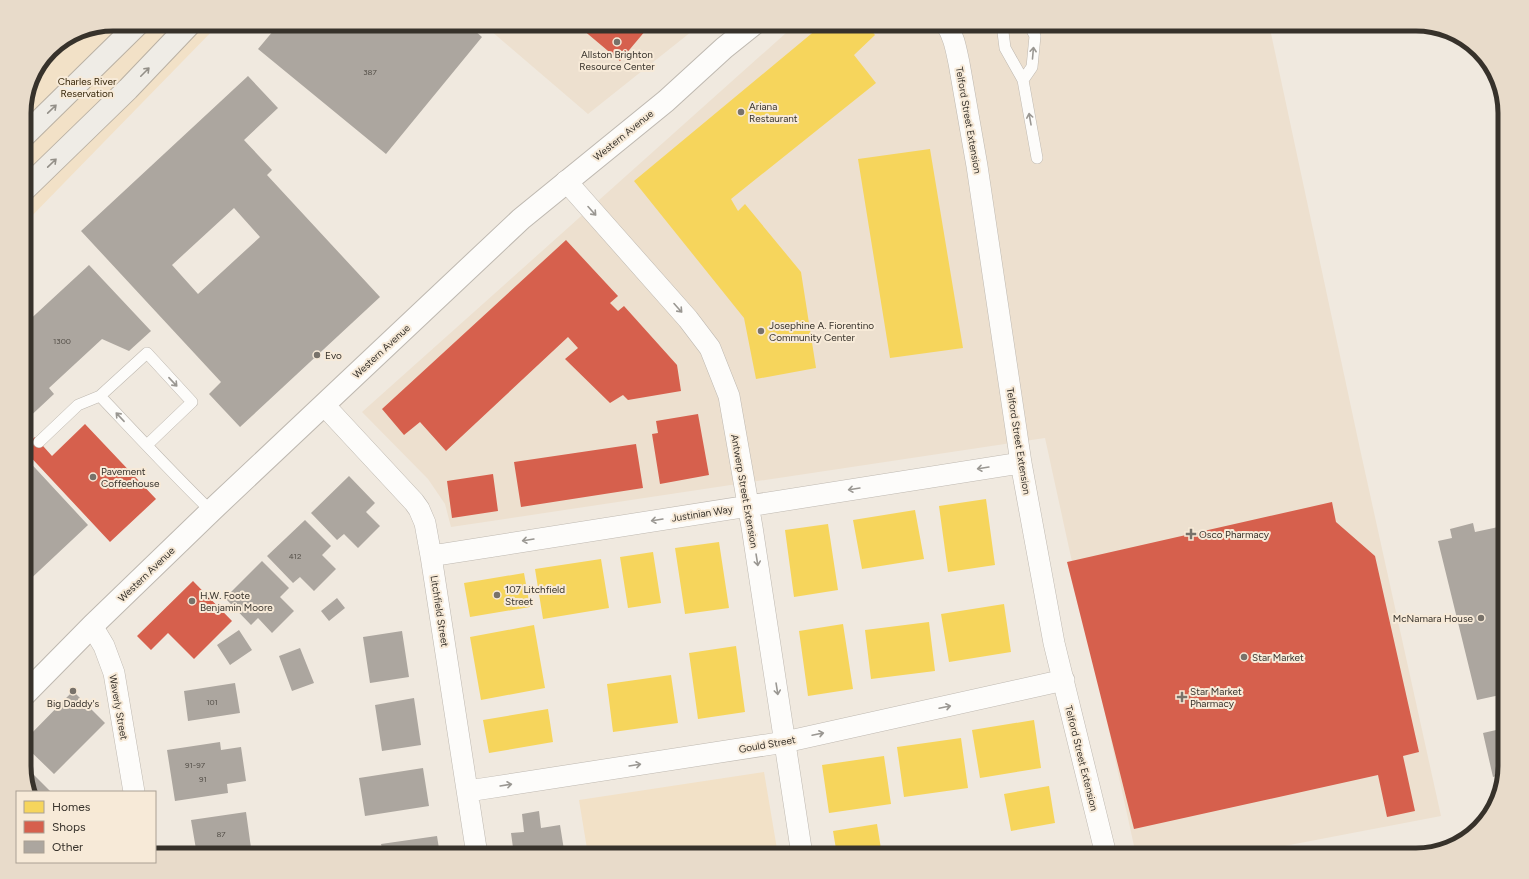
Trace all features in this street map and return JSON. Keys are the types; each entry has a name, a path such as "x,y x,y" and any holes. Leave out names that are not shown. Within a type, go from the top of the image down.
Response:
{"main road":[{"path":"31,129 131,31"},
{"path":"31,183 128,89 183,31"},
{"name":"Western Avenue","path":"31,688 92,626 211,511 521,219 666,101 724,48 745,31"}],"street":[{"name":"Telford Street Extension","path":"950,31 956,47 977,166 1021,463 1054,643 1104,848"},
{"name":"Antwerp Street Extension","path":"566,181 688,319 710,348 729,396 748,506 801,848"},
{"name":"Litchfield Street","path":"324,405 419,509 425,523 476,848"},
{"name":"Justinian Way","path":"431,556 1021,463"},
{"name":"Waverly Street","path":"92,626 104,646 114,673 134,791"},
{"name":"Gould Street","path":"468,791 785,742 1064,680"}],"lane":[{"path":"1003,31 1005,48 1023,80 1037,158"},
{"path":"1023,80 1032,67 1035,36 1032,31"},
{"path":"31,440 78,406 100,396 147,353 192,402 147,445"},
{"path":"100,396 211,511"}],"shaded area":[{"path":"491,31 692,31 588,114"},
{"path":"788,31 1270,31 1360,449 1441,816 1274,848 1134,848 1045,438 451,527 445,504 428,479 362,412"}],"green space":[{"name":"Charles River Reservation","path":"212,31 31,217 31,107 37,81 51,59 59,51 77,39 86,35 102,32"},
{"path":"764,772 777,848 587,848 579,800"}],"building: Homes":[{"path":"815,31 872,31 875,35 854,55 876,83 731,199 738,211 745,204 801,272 816,368 756,379 744,318 634,181"},
{"path":"930,149 963,348 890,358 858,159"},
{"path":"986,499 995,565 948,572 939,506"},
{"path":"915,510 924,559 862,569 853,520"},
{"path":"828,524 838,590 794,597 785,530"},
{"path":"719,542 729,608 685,614 675,548"},
{"path":"653,552 661,603 628,608 620,557"},
{"path":"601,559 609,608 543,619 535,569"},
{"name":"107 Litchfield Street","path":"524,573 530,607 470,617 464,583"},
{"path":"1004,604 1011,652 949,662 941,614"},
{"path":"929,622 935,671 871,679 865,630"},
{"path":"843,624 853,689 808,696 799,631"},
{"path":"534,625 545,688 481,700 470,637"},
{"path":"736,646 745,712 698,719 689,653"},
{"path":"671,675 678,723 613,732 607,684"},
{"path":"548,709 553,742 489,753 483,720"},
{"path":"1034,720 1041,768 980,778 972,730"},
{"path":"961,738 968,788 904,797 897,747"},
{"path":"884,756 891,804 829,813 822,765"},
{"path":"1049,786 1055,823 1011,831 1004,794"},
{"path":"877,824 881,848 836,848 833,831"}],"building: Shops":[{"name":"Allston Brighton Resource Center","path":"584,31 645,31 620,61"},
{"path":"566,240 618,296 610,303 618,311 624,306 677,365 681,391 628,400 623,395 610,403 565,359 578,348 568,337 446,451 420,422 404,435 382,409"},
{"path":"698,414 709,475 660,484 652,434 658,433 656,421"},
{"name":"Pavement Coffeehouse","path":"85,424 156,499 110,542 31,457 31,441 35,437 52,456"},
{"path":"636,444 643,488 521,507 514,462"},
{"path":"493,474 498,511 452,518 447,481"},
{"name":"Star Market","path":"1332,502 1336,522 1375,556 1419,752 1403,756 1415,811 1387,817 1378,775 1134,829 1067,562"},
{"name":"H.W. Foote Benjamin Moore","path":"193,581 232,621 194,659 168,633 151,650 137,636"}],"building: Other":[{"path":"273,31 475,31 482,37 386,154 258,49"},
{"path":"248,76 278,108 244,140 272,170 267,175 380,297 240,427 209,394 221,382 81,231","holes":["234,208 260,237 198,294 172,265"]},
{"path":"89,265 151,331 129,351 102,339 49,388 54,394 31,415 31,319"},
{"path":"31,464 88,525 31,578"},
{"path":"349,476 375,503 366,512 380,526 358,548 344,534 337,540 311,513"},
{"path":"305,520 331,546 322,555 336,569 314,591 300,577 293,583 267,556"},
{"name":"McNamara House","path":"1473,523 1475,532 1498,527 1498,695 1477,700 1438,541 1452,538 1450,529"},
{"path":"262,561 289,588 280,597 294,611 272,633 258,618 251,625 225,598"},
{"path":"337,598 345,608 329,621 321,611"},
{"path":"239,630 252,650 230,665 217,645"},
{"path":"402,631 409,677 370,683 363,637"},
{"path":"300,648 314,683 292,691 279,656"},
{"path":"235,683 240,713 188,721 184,691"},
{"path":"73,691 105,723 54,774 31,752 31,734"},
{"path":"414,698 421,745 382,751 375,705"},
{"path":"1498,730 1497,776 1493,777 1483,733"},
{"path":"220,742 221,750 241,747 246,781 227,784 228,793 175,801 167,750"},
{"path":"423,768 429,806 365,816 359,778"},
{"path":"31,772 50,791 35,791"},
{"path":"539,811 541,828 560,825 564,848 513,848 511,833 524,832 522,814"},
{"path":"246,812 251,848 196,848 191,820"},
{"path":"437,836 439,848 382,848 381,844"}],"place":[{"name":"Allston Brighton Resource Center","path":"617,42"},
{"name":"Ariana Restaurant","path":"741,112"},
{"name":"Josephine A. Fiorentino Community Center","path":"761,331"},
{"name":"Evo","path":"317,355"},
{"name":"Pavement Coffeehouse","path":"93,477"},
{"name":"Osco Pharmacy","path":"1191,534"},
{"name":"107 Litchfield Street","path":"497,595"},
{"name":"H.W. Foote Benjamin Moore","path":"192,601"},
{"name":"McNamara House","path":"1481,618"},
{"name":"Star Market","path":"1244,657"},
{"name":"Big Daddy's","path":"73,691"},
{"name":"Star Market Pharmacy","path":"1182,697"}]}
